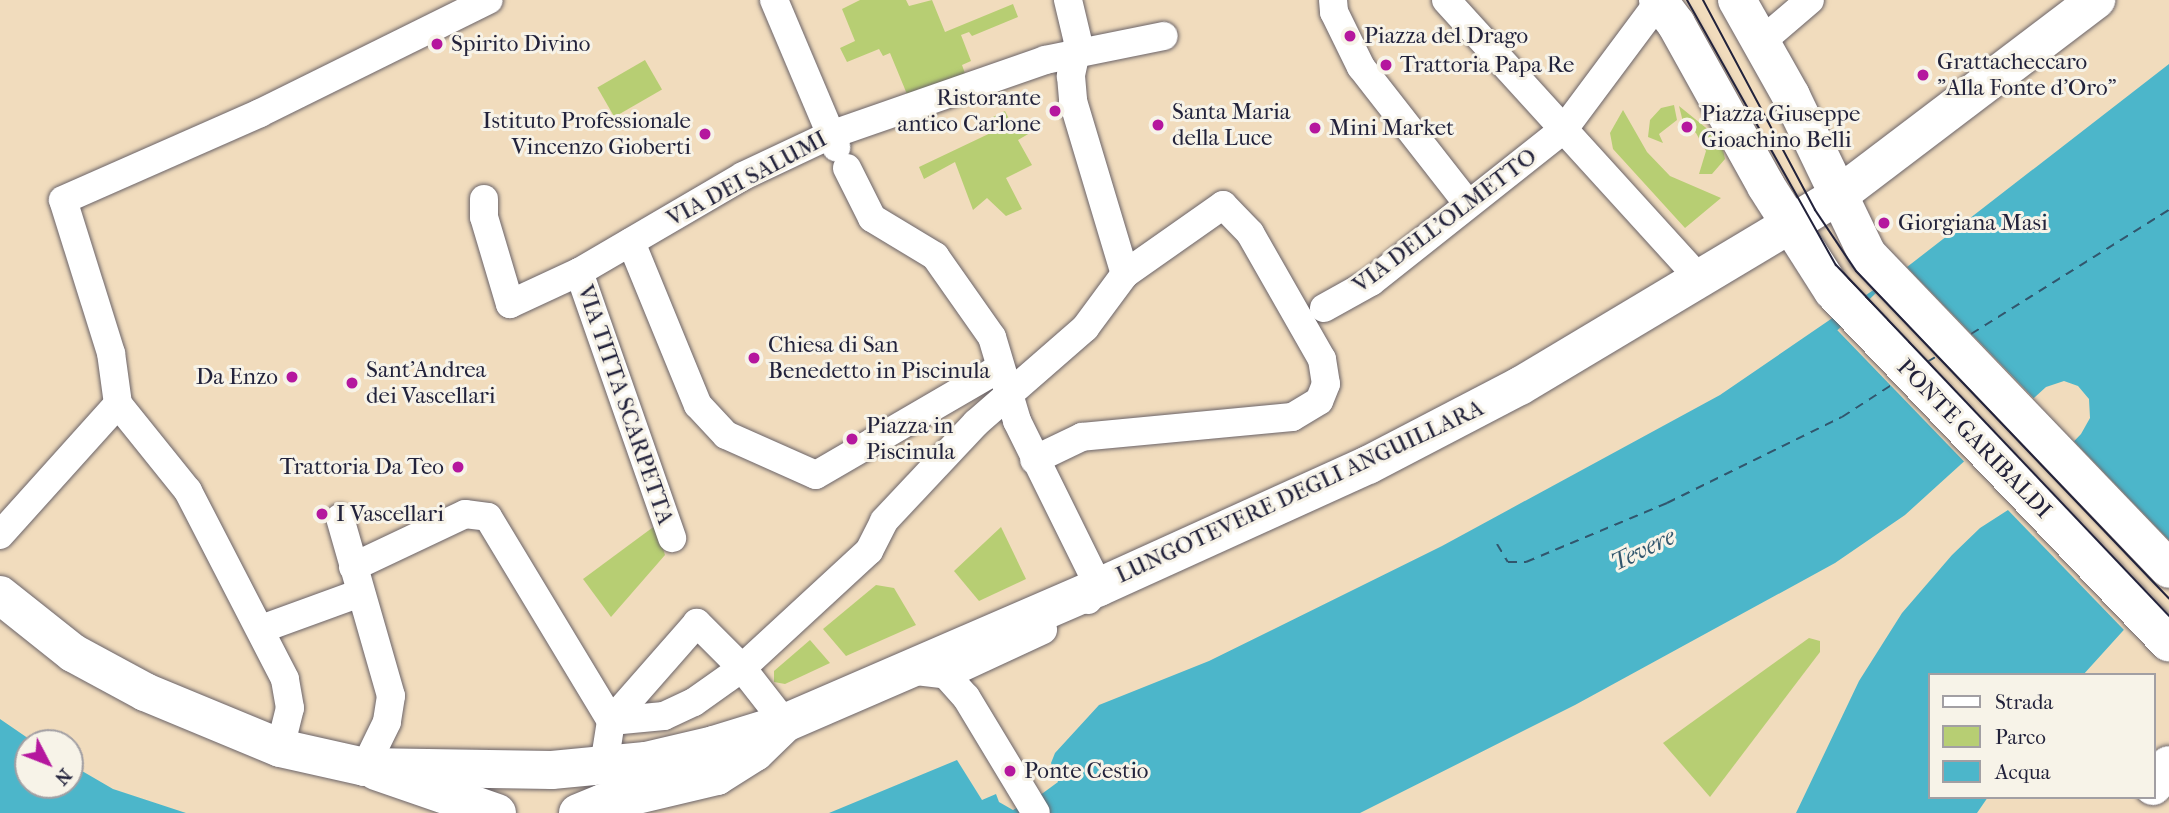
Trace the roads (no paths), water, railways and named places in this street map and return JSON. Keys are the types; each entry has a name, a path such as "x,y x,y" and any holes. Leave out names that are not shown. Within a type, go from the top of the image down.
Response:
{"main road":[{"path":"1659,0 1676,24 1790,226"},
{"path":"1737,0 1762,41 1839,195 1854,235 1870,259 2169,569"},
{"name":"LUNGOTEVERE DEGLI ANGUILLARA","path":"785,723 908,670 944,664 1099,587 1368,465 1520,386 1839,195 2096,0"},
{"name":"PONTE GARIBALDI","path":"1790,226 1833,291 2169,642"},
{"path":"0,595 44,633 102,670 280,748 365,767 496,813"},
{"path":"365,767 535,771 604,765 674,756 785,723"},
{"path":"578,813 603,803 717,776 755,752 785,723"},
{"path":"2155,783 2169,765"}],"street":[{"path":"280,748 290,708 289,690 261,629 188,491 118,404 114,365 63,200 260,113 489,0"},
{"path":"775,0 838,150 872,218 935,256 992,337 1007,395 1034,460 1099,587"},
{"path":"1068,0 1079,42 1075,58 1073,102 1125,274"},
{"path":"1333,0 1334,12 1361,68 1468,204"},
{"path":"1446,0 1701,280"},
{"path":"1564,129 1659,0"},
{"path":"1762,41 1810,0"},
{"name":"VIA DEI SALUMI","path":"484,199 484,217 510,304 579,272 743,176 838,150 1045,60 1075,58 1164,36"},
{"name":"VIA DELL'OLMETTO","path":"1324,308 1371,282 1564,129"},
{"path":"611,722 650,719 682,709 742,668 869,551 884,521 1007,395 1085,328 1125,274 1223,205 1257,244 1322,359 1326,384 1313,407 1292,417 1082,437 1034,460"},
{"path":"631,242 698,405 726,435 816,474 1000,368"},
{"name":"VIA TITTA SCARPETTA","path":"579,272 672,538"},
{"path":"0,535 118,404"},
{"path":"261,629 357,580 465,514 488,517 611,722"},
{"path":"341,518 391,696 387,722 365,767"},
{"path":"604,765 611,722 697,623 742,668 785,723"},
{"path":"944,664 1036,813"}],"water":[{"name":"Tevere","path":"2169,64 2169,580 2085,673 1927,673 1927,799 1987,799 1977,813 1796,813 1859,681 1902,613 1952,555 1980,528 2008,510 2081,434 2090,418 2089,399 2078,386 2064,381 2046,387 1905,515 1835,563 1575,705 1360,813 829,813 957,760 982,800 996,794 999,802 1013,810 1058,782 1051,763 1055,753 1099,705 1209,661 1442,546 1720,395 1907,267"},
{"path":"0,719 15,729 14,799 84,799 84,772 113,789 186,813 0,813"}],"tram line":[{"path":"1687,0 1836,265 2169,616"},
{"path":"1703,0 1815,210 1856,271 2169,599"}],"place":[{"name":"Piazza del Drago","path":"1350,36"},
{"name":"Spirito Divino","path":"437,44"},
{"name":"Trattoria Papa Re","path":"1386,65"},
{"name":"Grattacheccaro \"Alla Fonte d'Oro\"","path":"1923,75"},
{"name":"Ristorante antico Carlone","path":"1055,111"},
{"name":"Santa Maria della Luce","path":"1158,125"},
{"name":"Piazza Giuseppe Gioachino Belli","path":"1687,127"},
{"name":"Mini Market","path":"1315,128"},
{"name":"Istituto Professionale Vincenzo Gioberti","path":"705,134"},
{"name":"Giorgiana Masi","path":"1884,223"},
{"name":"Chiesa di San Benedetto in Piscinula","path":"754,358"},
{"name":"Da Enzo","path":"292,377"},
{"name":"Sant'Andrea dei Vascellari","path":"352,383"},
{"name":"Piazza in Piscinula","path":"852,439"},
{"name":"Trattoria Da Teo","path":"458,467"},
{"name":"I Vascellari","path":"322,514"},
{"name":"Ponte Cestio","path":"1010,771"}]}
